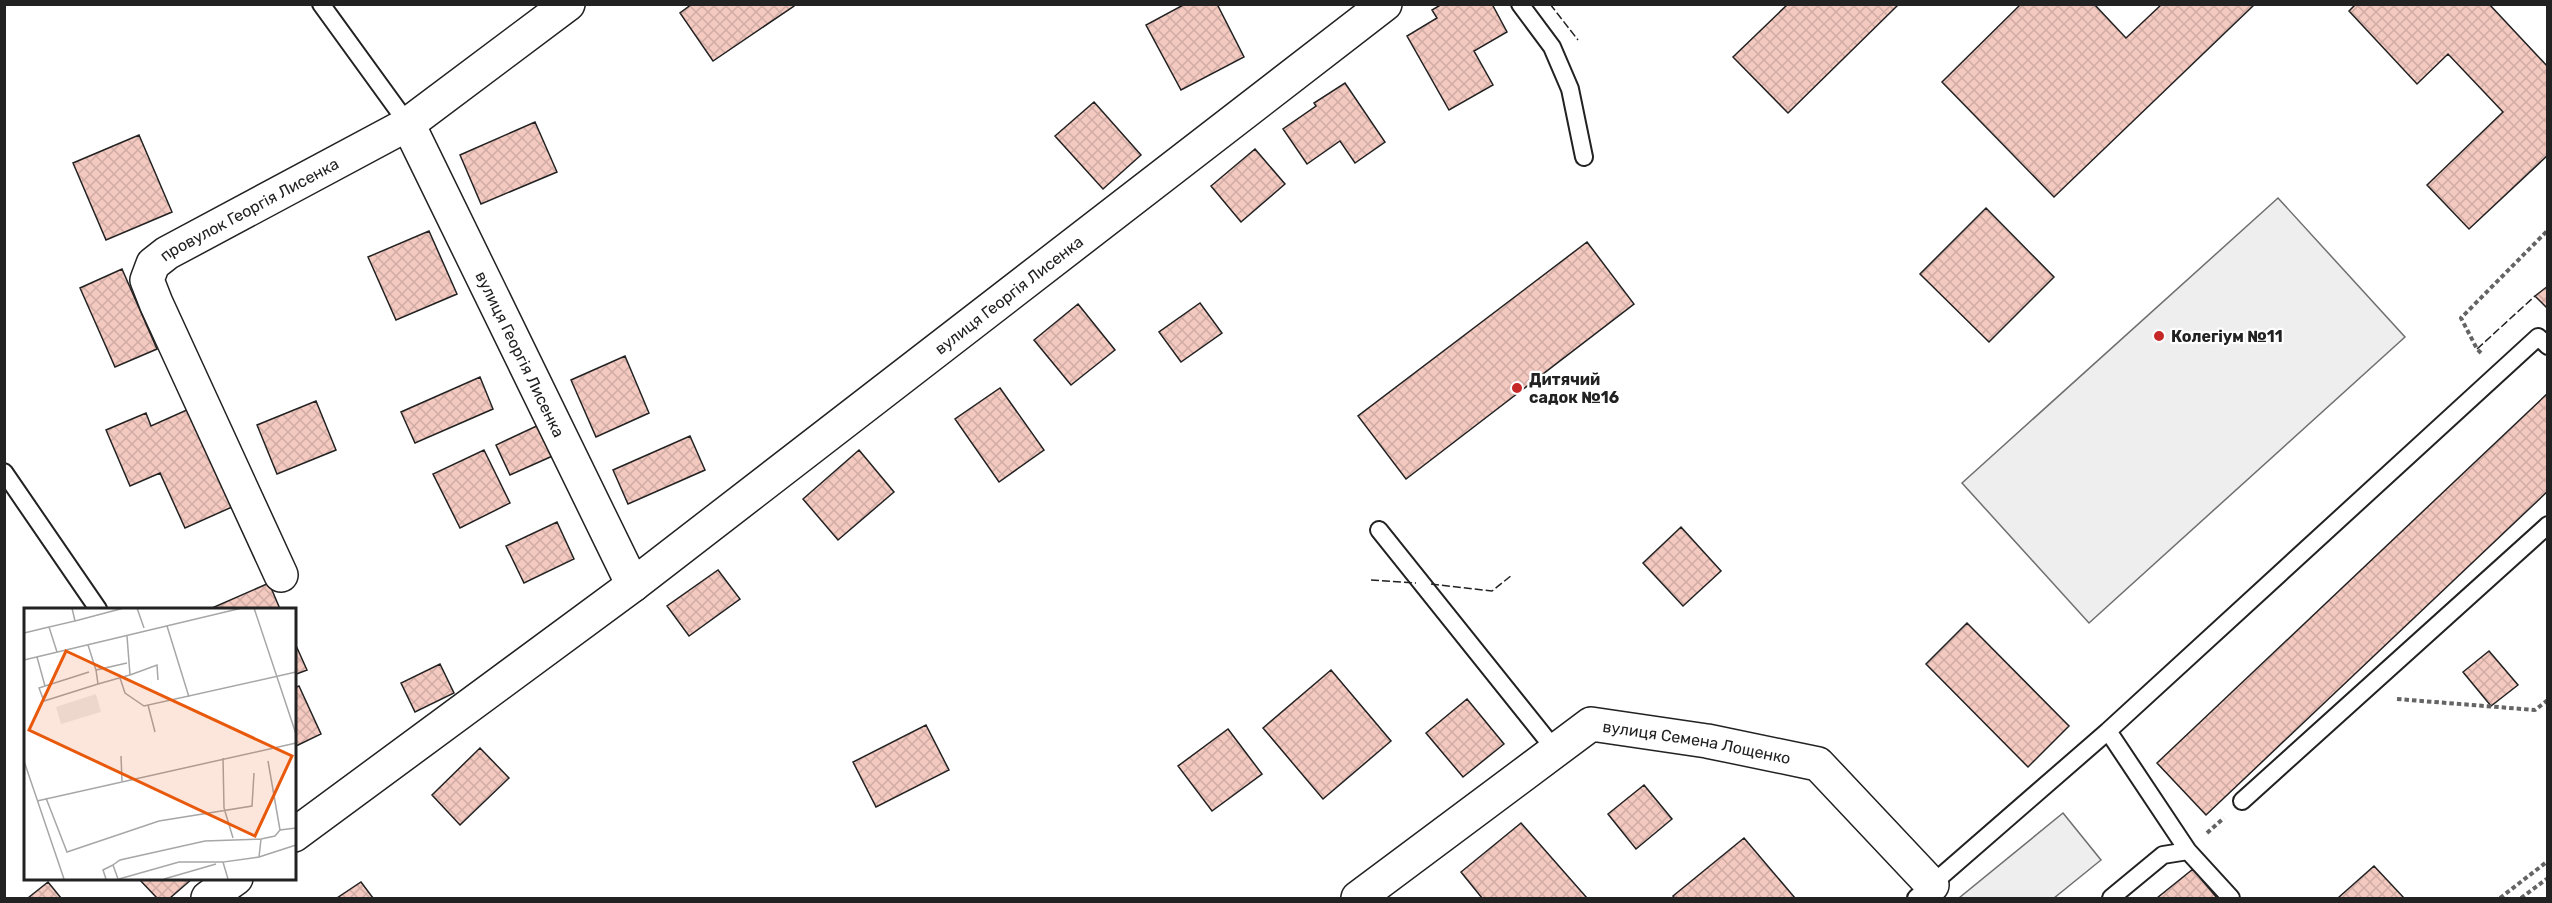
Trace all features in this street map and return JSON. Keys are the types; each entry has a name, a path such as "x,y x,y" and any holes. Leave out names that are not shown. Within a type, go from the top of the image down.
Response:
{"street":[{"name":"провулок Георгія Лисенка","path":"281,575 147,280 153,264 167,253 408,124 568,4"},
{"name":"вулиця Георгія Лисенка","path":"296,834 633,585 1385,4"},
{"name":"вулиця Георгія Лисенка","path":"408,124 633,585"},
{"name":"вулиця Семена Лощенко","path":"1358,898 1591,724 1707,741 1818,764 1924,892"},
{"path":"208,898 235,879"}],"lane":[{"path":"321,4 408,124"},
{"path":"1520,4 1552,47 1570,88 1584,158"},
{"path":"1924,892 2108,731 2538,337 2547,346"},
{"path":"4,472 97,608"},
{"path":"2242,801 2547,525"},
{"path":"1378,530 1556,751"},
{"path":"2108,731 2188,851 2231,898"},
{"path":"2111,898 2163,855 2188,851"}],"path":[{"path":"2502,370 2477,349 2461,318 2547,230"},
{"path":"2365,690 2398,700 2535,711 2547,700"},
{"path":"2188,851 2242,801"},
{"path":"2500,898 2547,861"},
{"path":"2521,898 2547,878"}],"shaded area":[{"path":"2278,198 2405,337 2089,623 1962,483"},
{"path":"2063,813 2101,860 2054,898 1959,898"}],"building":[{"path":"692,4 794,4 794,6 713,61 680,13"},
{"path":"1185,4 1217,4 1244,57 1181,90 1146,25"},
{"path":"1442,4 1492,4 1507,32 1474,51 1493,85 1449,110 1407,36 1437,18 1432,10"},
{"path":"1788,4 1899,4 1788,113 1733,57"},
{"path":"2021,4 2094,4 2126,38 2162,4 2255,4 2054,197 1942,82"},
{"path":"2356,4 2489,4 2548,67 2548,155 2469,229 2427,185 2503,112 2448,54 2417,84 2349,11"},
{"path":"1345,83 1385,142 1355,163 1340,141 1307,164 1283,129 1316,106 1314,103"},
{"path":"1094,102 1141,155 1103,189 1055,136"},
{"path":"535,122 557,172 481,204 460,155"},
{"path":"139,135 172,212 106,240 73,163"},
{"path":"1255,149 1285,184 1241,222 1211,186"},
{"path":"1986,208 2054,277 1989,342 1920,274"},
{"path":"429,231 457,294 396,320 368,257"},
{"path":"1587,242 1634,304 1406,479 1358,416"},
{"path":"122,269 157,349 115,367 80,288"},
{"path":"2548,286 2548,309 2535,296"},
{"path":"1200,303 1222,333 1181,362 1159,332"},
{"path":"1078,304 1115,350 1071,385 1034,340"},
{"path":"625,356 649,413 596,437 571,380"},
{"path":"480,377 493,409 415,443 401,412"},
{"path":"1000,388 1044,450 999,482 955,419"},
{"path":"2548,393 2548,491 2206,815 2157,763"},
{"path":"316,401 336,450 277,474 257,425"},
{"path":"189,409 232,507 185,528 160,473 130,486 106,430 146,413 151,426"},
{"path":"543,423 557,454 510,475 496,445"},
{"path":"690,436 705,470 628,504 613,470"},
{"path":"484,450 510,503 460,528 433,474"},
{"path":"859,450 894,492 838,540 803,499"},
{"path":"557,522 574,559 524,583 506,546"},
{"path":"1681,527 1721,571 1683,606 1643,563"},
{"path":"718,570 740,599 689,636 667,606"},
{"path":"269,583 280,608 212,608"},
{"path":"1967,623 2069,726 2028,767 1926,664"},
{"path":"296,645 307,670 296,674"},
{"path":"2489,651 2518,685 2491,706 2463,672"},
{"path":"440,664 454,693 415,712 401,683"},
{"path":"1331,670 1391,741 1323,799 1263,728"},
{"path":"299,686 321,734 296,746 296,687"},
{"path":"1467,699 1504,744 1463,777 1426,733"},
{"path":"926,725 949,770 876,807 853,762"},
{"path":"1228,729 1262,774 1212,811 1178,766"},
{"path":"480,748 509,778 460,825 432,795"},
{"path":"1644,785 1672,819 1636,849 1608,814"},
{"path":"1521,823 1587,898 1482,898 1461,872"},
{"path":"1744,838 1795,898 1675,898 1673,896"},
{"path":"2374,866 2404,898 2338,898"},
{"path":"2193,869 2217,898 2157,898"},
{"path":"139,879 192,879 170,898 157,898"},
{"path":"48,882 61,898 28,898"},
{"path":"361,882 373,898 337,898"}],"fence":[{"path":"1550,4 1578,40"},
{"path":"2477,349 2535,296"},
{"path":"1431,584 1492,591 1512,575"},
{"path":"1371,580 1416,583"}],"place":[{"name":"Колегіум №11","path":"2159,336"},
{"name":"Дитячий садок №16","path":"1517,388"}]}
